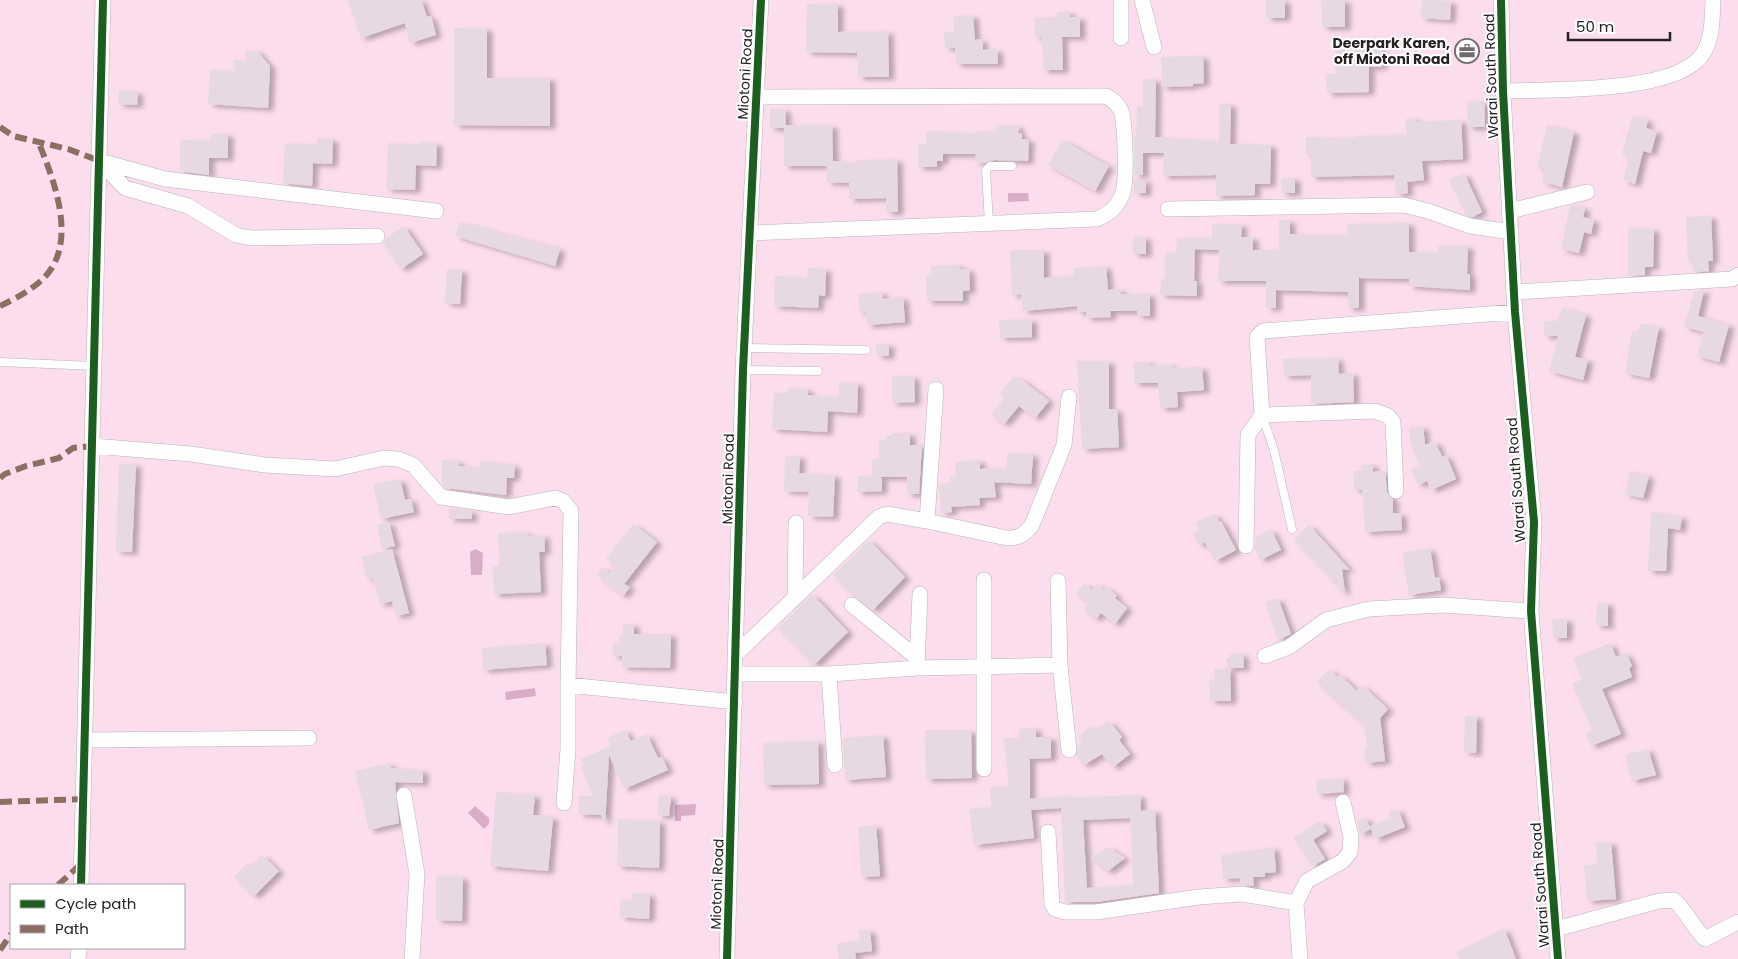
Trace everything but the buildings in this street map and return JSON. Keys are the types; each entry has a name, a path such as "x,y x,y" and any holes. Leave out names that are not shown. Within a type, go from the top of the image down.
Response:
{"street":[{"path":"81,884 103,0"},
{"name":"Miotoni Road","path":"727,959 736,674 742,370 761,0"},
{"path":"1121,0 1122,38"},
{"path":"1142,0 1154,47"},
{"name":"Warai South Road","path":"1501,0 1503,90 1515,312 1534,522 1531,611 1558,959"},
{"path":"1503,90 1634,84 1666,78 1685,71 1702,55 1711,35 1713,0"},
{"path":"749,233 1096,219 1114,208 1123,191 1125,152 1122,114 1114,101 1102,95 756,97"},
{"path":"100,161 165,179 436,211"},
{"path":"100,161 125,188 188,206 236,235 251,238 377,236"},
{"path":"1510,211 1587,192"},
{"path":"1168,209 1404,205 1428,211 1470,226 1511,232"},
{"path":"1514,292 1732,279 1738,275"},
{"path":"1246,546 1248,435 1262,416 1256,338 1262,331 1515,312"},
{"path":"927,521 936,389"},
{"path":"736,654 879,517 887,514 1007,538 1018,538 1025,534 1032,525 1064,445 1069,397"},
{"path":"1262,416 1357,411 1382,412 1393,422 1396,492"},
{"path":"93,446 191,454 265,465 336,469 384,458 398,458 413,465 441,497 509,507 555,498 563,501 571,511 568,749 564,803"},
{"path":"795,597 796,523"},
{"path":"984,580 984,769"},
{"path":"1058,581 1060,665 1069,750"},
{"path":"916,662 920,594"},
{"path":"852,605 916,662"},
{"path":"1265,656 1289,647 1326,620 1369,609 1443,605 1531,611"},
{"path":"736,674 829,674 916,662 984,667 1060,665"},
{"path":"829,674 835,765"},
{"path":"568,685 735,702"},
{"path":"85,740 309,738"},
{"path":"404,795 417,874 412,959"},
{"path":"1300,959 1296,903 1307,881 1348,857 1352,836 1343,802"},
{"path":"1048,832 1052,904 1060,911 1096,912 1199,896 1242,894 1296,903"},
{"path":"1556,929 1660,901 1674,900 1688,913 1693,927 1705,939 1738,922"}],"lane":[{"path":"989,224 984,176 986,170 990,166 1012,166"},
{"path":"744,348 866,350"},
{"path":"0,362 95,366"},
{"path":"742,370 818,371"},
{"path":"1262,416 1274,450 1292,529"}],"shaded area":[{"path":"0,0 1738,0 1738,959 0,959"},
{"path":"1008,193 1028,193 1029,201 1008,202"},
{"path":"475,549 483,553 482,575 471,575 470,552"},
{"path":"535,688 536,696 506,700 505,692"},
{"path":"696,804 695,815 681,816 681,821 675,821 675,805"},
{"path":"475,806 489,818 489,824 484,829 468,813"}],"marked path":[{"path":"0,127 13,136 68,149 100,161"},
{"path":"0,306 38,284 50,271 59,250 61,218 58,202 38,141"},
{"path":"0,478 5,474 26,466 59,458 73,448 93,446"},
{"path":"0,802 84,799"},
{"path":"59,884 82,863"},
{"path":"0,950 10,935"}],"cycle path":[{"path":"81,884 103,0"},
{"path":"727,959 743,370 761,0"},
{"path":"1501,0 1503,91 1515,312 1534,522 1531,611 1558,959"}],"place":[{"name":"Deerpark Karen, off Miotoni Road","path":"1467,51"}]}
